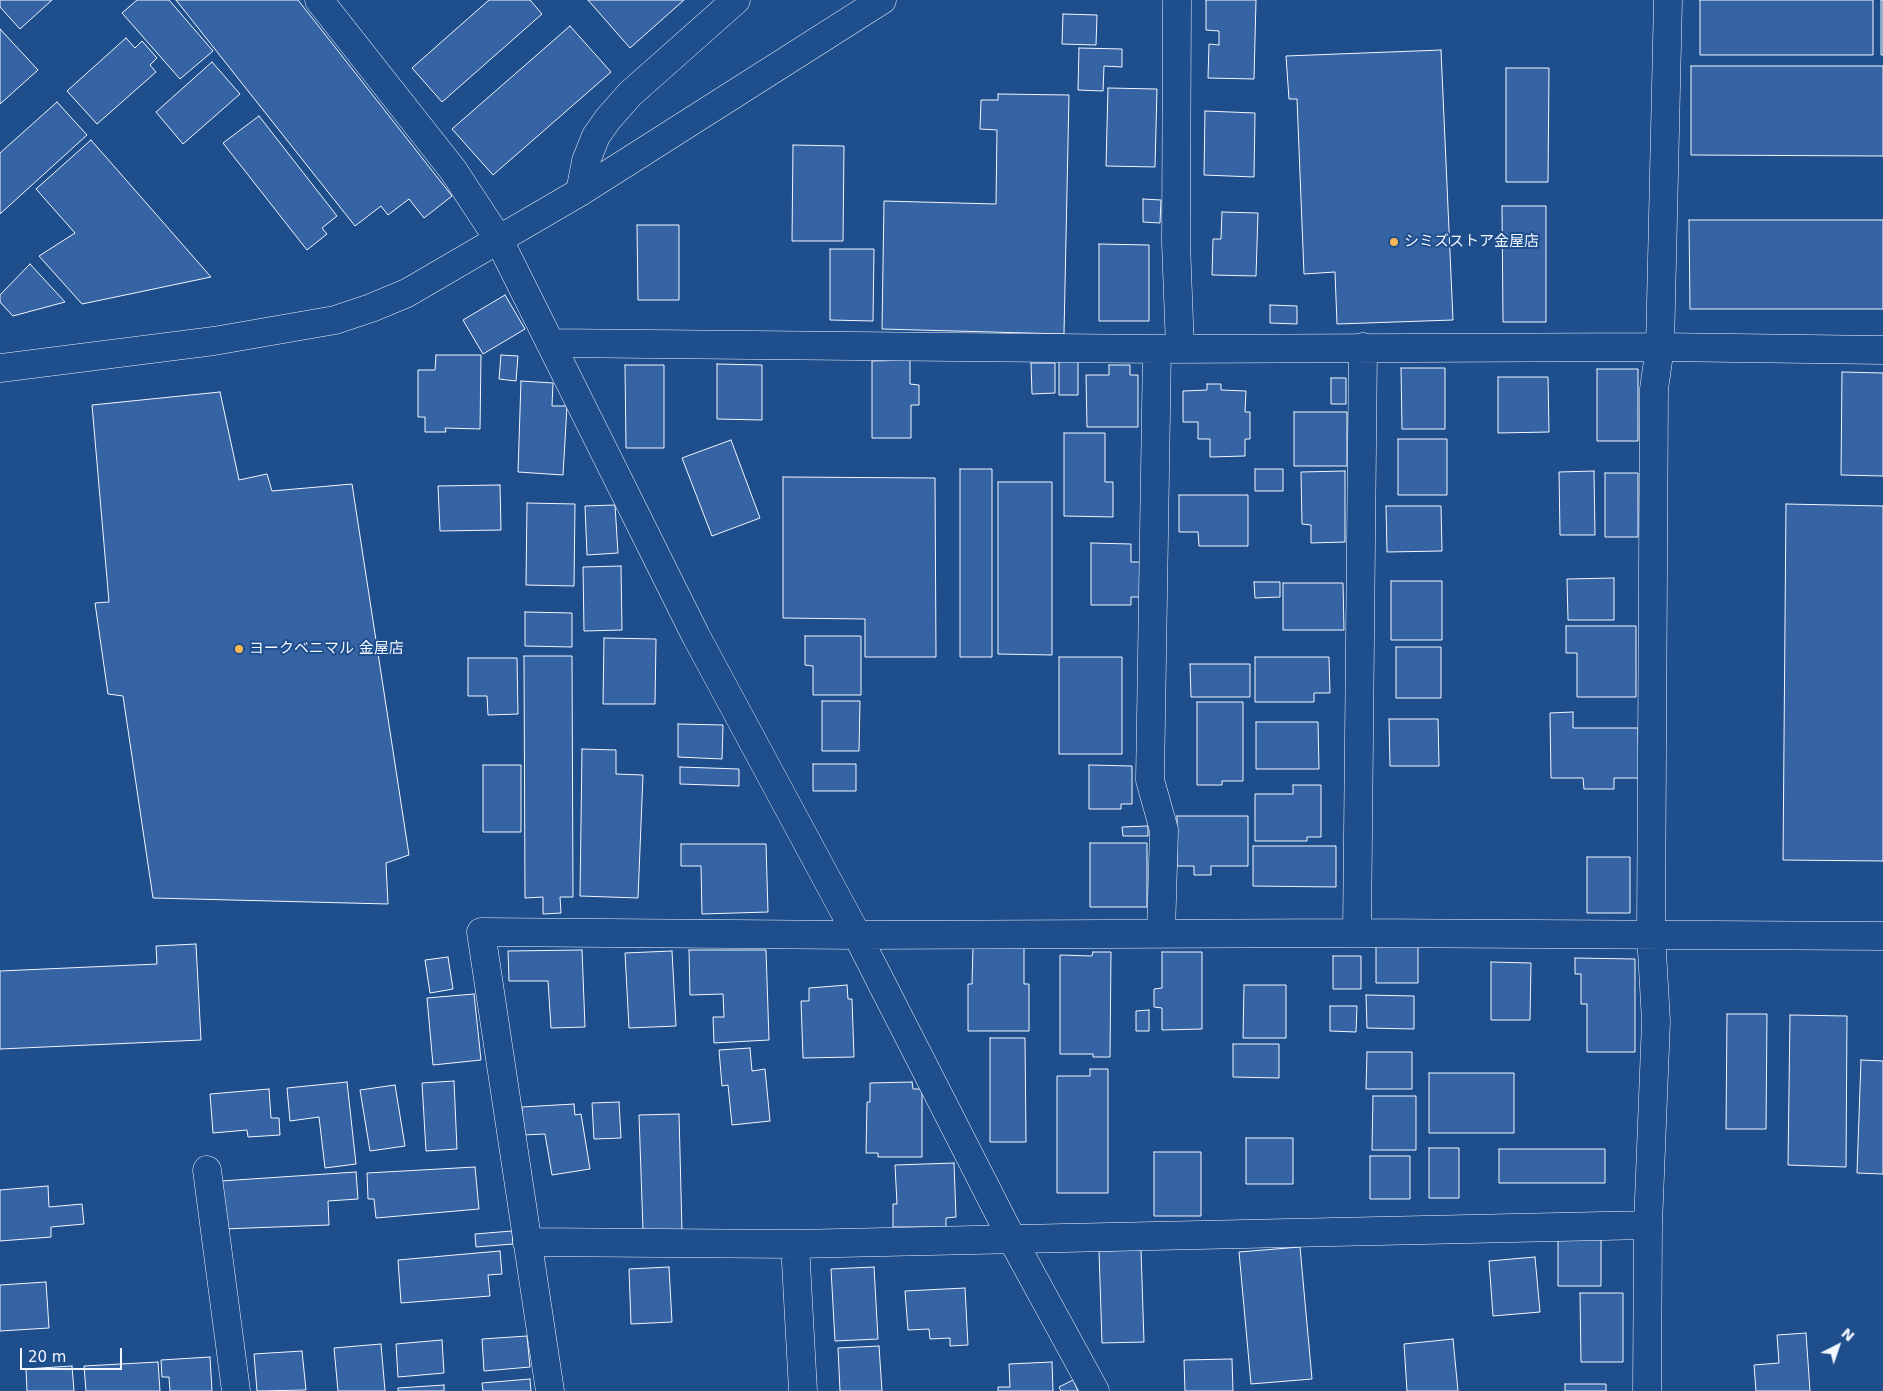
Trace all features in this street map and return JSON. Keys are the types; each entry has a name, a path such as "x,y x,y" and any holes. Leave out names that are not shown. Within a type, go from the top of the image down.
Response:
{"street":[{"path":"318,0 453,170 499,240 696,636 857,935 1012,1239 1095,1391"},
{"path":"580,192 586,161 596,136 608,119 630,94 736,0"},
{"path":"0,368 214,341 335,320 407,293 580,192 882,0"},
{"path":"1161,933 1164,830 1150,780 1168,348 1176,243 1177,0"},
{"path":"1646,1391 1648,1224 1656,1021 1651,934 1654,389 1660,346 1668,0"},
{"path":"550,343 1168,348 1660,346 1883,350"},
{"path":"1357,933 1362,347"},
{"path":"550,1391 480,932 857,935 1357,933 1883,936"},
{"path":"207,1170 236,1391"},
{"path":"527,1242 795,1244 1648,1224"},
{"path":"795,1244 803,1391"}],"building":[{"path":"0,0 52,0 20,29 0,7"},
{"path":"137,0 169,0 213,51 180,79 122,13"},
{"path":"176,0 298,0 452,196 424,218 409,199 388,215 381,206 355,226"},
{"path":"489,0 530,0 542,14 442,102 412,68"},
{"path":"588,0 684,0 630,48"},
{"path":"1206,0 1256,0 1254,79 1208,78 1209,44 1219,45 1219,31 1206,30"},
{"path":"1700,0 1873,0 1873,55 1700,55"},
{"path":"1881,0 1883,0 1883,55 1881,55"},
{"path":"1063,14 1097,15 1096,45 1062,44"},
{"path":"570,26 611,72 493,175 452,129"},
{"path":"0,29 38,70 0,104"},
{"path":"126,38 135,48 142,41 157,58 150,65 156,72 97,124 67,91"},
{"path":"1079,48 1122,49 1122,67 1104,66 1103,91 1078,90"},
{"path":"1441,50 1453,320 1337,324 1335,272 1304,274 1297,99 1289,99 1286,56"},
{"path":"212,62 240,94 183,144 156,112"},
{"path":"1691,66 1883,66 1883,156 1691,155"},
{"path":"1506,68 1549,68 1548,182 1506,182"},
{"path":"1108,88 1157,89 1155,167 1106,166"},
{"path":"998,94 1069,95 1064,334 882,329 884,201 996,204 997,130 980,129 981,100 998,100"},
{"path":"57,102 87,135 0,214 0,153"},
{"path":"1205,111 1255,113 1254,177 1204,175"},
{"path":"259,116 337,216 322,228 327,234 307,250 223,143"},
{"path":"91,140 211,277 82,304 39,256 75,233 36,189"},
{"path":"793,145 844,146 843,241 792,241"},
{"path":"1143,199 1161,200 1160,223 1143,222"},
{"path":"1502,206 1546,206 1546,322 1503,322"},
{"path":"1222,212 1258,213 1256,276 1212,275 1213,239 1221,239"},
{"path":"1689,220 1883,220 1883,309 1690,309"},
{"path":"637,225 679,225 679,300 638,300"},
{"path":"1099,244 1149,245 1149,321 1099,321"},
{"path":"830,249 874,249 873,321 830,320"},
{"path":"30,264 65,302 13,316 0,302 0,295"},
{"path":"505,295 525,329 483,354 463,320"},
{"path":"1270,305 1297,306 1297,324 1270,323"},
{"path":"436,355 481,355 480,429 445,428 446,432 425,432 425,417 418,417 418,370 435,370"},
{"path":"501,355 518,356 516,381 499,379"},
{"path":"910,360 910,384 919,385 919,405 911,405 911,438 872,438 872,361"},
{"path":"1059,361 1078,361 1078,395 1059,395"},
{"path":"1031,363 1055,363 1055,393 1032,394"},
{"path":"717,364 762,365 762,420 717,419"},
{"path":"625,365 664,365 664,448 626,448"},
{"path":"1109,365 1130,365 1130,375 1138,375 1138,427 1087,427 1086,375 1109,375"},
{"path":"1401,368 1445,368 1445,429 1402,429"},
{"path":"1597,369 1638,369 1638,441 1597,441"},
{"path":"1842,372 1883,373 1883,476 1841,475"},
{"path":"1498,377 1548,377 1549,432 1498,433"},
{"path":"1331,378 1346,378 1346,404 1331,404"},
{"path":"521,381 553,383 552,406 567,406 563,475 518,472"},
{"path":"1207,384 1221,384 1221,390 1246,391 1245,412 1250,412 1250,439 1245,439 1245,456 1210,457 1210,439 1198,439 1198,422 1183,422 1183,391 1207,390"},
{"name":"ヨークベニマル 金屋店","path":"220,392 239,480 267,474 272,491 352,484 409,855 386,863 388,904 153,898 123,696 108,694 95,603 109,602 92,405"},
{"path":"1294,412 1347,412 1347,466 1294,466"},
{"path":"1064,433 1105,433 1105,482 1113,482 1113,517 1064,516"},
{"path":"1398,439 1447,439 1447,495 1398,495"},
{"path":"731,440 760,518 712,536 682,458"},
{"path":"960,469 992,469 992,657 960,657"},
{"path":"1255,469 1283,469 1283,491 1255,491"},
{"path":"1345,471 1345,542 1311,543 1311,525 1302,524 1301,472"},
{"path":"1594,471 1595,535 1560,535 1559,472"},
{"path":"1605,473 1638,473 1638,537 1605,537"},
{"path":"783,477 935,478 936,657 865,657 865,619 783,618"},
{"path":"998,482 1052,482 1052,655 998,654"},
{"path":"500,485 501,530 440,531 438,486"},
{"path":"1179,495 1248,495 1248,546 1199,546 1198,532 1179,532"},
{"path":"527,503 575,504 574,586 526,585"},
{"path":"1786,504 1883,506 1883,861 1783,860"},
{"path":"615,505 618,553 587,555 585,506"},
{"path":"1386,506 1441,506 1442,551 1387,552"},
{"path":"1091,543 1131,544 1131,562 1141,562 1141,597 1131,597 1131,605 1091,605"},
{"path":"621,566 622,630 584,631 583,567"},
{"path":"1614,578 1614,620 1568,620 1567,579"},
{"path":"1391,581 1442,581 1442,640 1391,640"},
{"path":"1254,582 1280,582 1280,597 1255,598"},
{"path":"1283,583 1343,583 1344,630 1283,630"},
{"path":"525,612 572,613 572,647 525,646"},
{"path":"1566,626 1636,626 1636,697 1577,697 1577,653 1566,653"},
{"path":"805,636 861,636 861,695 813,695 813,666 805,665"},
{"path":"604,638 656,639 655,704 603,704"},
{"path":"1396,647 1441,647 1441,698 1396,698"},
{"path":"524,656 572,656 573,897 560,897 561,913 543,914 543,897 525,898"},
{"path":"1059,657 1122,657 1122,754 1059,754"},
{"path":"1255,657 1329,657 1330,693 1314,693 1314,702 1255,702"},
{"path":"468,658 517,658 518,714 488,715 487,696 468,696"},
{"path":"1190,664 1250,664 1250,697 1191,697"},
{"path":"822,701 860,701 859,751 822,751"},
{"path":"1197,702 1243,702 1243,781 1222,781 1222,785 1197,785"},
{"path":"1573,712 1573,728 1638,728 1639,778 1614,778 1614,789 1584,789 1583,778 1551,778 1550,713"},
{"path":"1389,719 1438,719 1439,766 1390,766"},
{"path":"1256,722 1318,722 1319,769 1256,769"},
{"path":"678,724 723,725 722,759 678,757"},
{"path":"582,749 616,750 616,774 643,775 638,898 580,896"},
{"path":"813,764 856,764 856,791 813,791"},
{"path":"483,765 521,765 521,832 483,832"},
{"path":"1089,765 1132,766 1132,804 1121,804 1121,809 1089,809"},
{"path":"680,767 739,769 739,786 680,784"},
{"path":"1293,785 1321,785 1321,837 1307,837 1307,841 1255,841 1255,794 1293,794"},
{"path":"1177,816 1248,816 1248,866 1211,866 1211,875 1194,875 1194,866 1177,866"},
{"path":"1148,826 1148,836 1123,836 1122,827"},
{"path":"1090,843 1147,843 1147,907 1090,907"},
{"path":"681,844 766,844 768,912 702,914 701,866 681,866"},
{"path":"1253,846 1336,846 1336,887 1253,886"},
{"path":"1587,857 1630,857 1630,913 1587,913"},
{"path":"196,944 201,1040 0,1049 0,971 157,964 156,946"},
{"path":"1376,944 1418,944 1418,983 1376,983"},
{"path":"973,947 1024,947 1024,984 1029,984 1029,1031 968,1031 968,984 972,984"},
{"path":"582,950 585,1027 551,1028 548,981 509,981 508,951"},
{"path":"689,950 766,950 769,1040 714,1043 713,1017 724,1017 723,994 690,995"},
{"path":"672,951 676,1026 629,1028 625,953"},
{"path":"1093,952 1111,952 1110,1057 1093,1057 1093,1054 1060,1054 1060,955 1092,956"},
{"path":"1162,952 1202,952 1202,1029 1162,1030 1162,1008 1154,1007 1154,989 1162,988"},
{"path":"1333,956 1361,956 1361,989 1333,989"},
{"path":"448,957 453,989 430,993 425,960"},
{"path":"1575,958 1635,959 1635,1052 1587,1052 1587,1004 1581,1004 1581,974 1575,974"},
{"path":"1491,962 1531,963 1530,1020 1491,1020"},
{"path":"847,985 848,999 852,999 854,1057 803,1058 801,1001 809,1001 809,988"},
{"path":"1244,985 1286,985 1286,1038 1243,1038"},
{"path":"474,994 481,1060 433,1065 427,998"},
{"path":"1366,995 1414,996 1414,1029 1367,1028"},
{"path":"1330,1006 1357,1006 1356,1032 1330,1031"},
{"path":"1149,1010 1149,1031 1136,1031 1136,1011"},
{"path":"1727,1014 1767,1014 1766,1129 1726,1129"},
{"path":"1790,1015 1847,1016 1846,1167 1788,1165"},
{"path":"990,1038 1025,1038 1026,1142 990,1142"},
{"path":"1233,1044 1279,1044 1279,1078 1233,1077"},
{"path":"750,1048 752,1071 765,1069 770,1121 732,1125 728,1085 722,1086 719,1050"},
{"path":"1367,1052 1412,1052 1412,1089 1366,1089"},
{"path":"1861,1060 1883,1061 1883,1174 1857,1173"},
{"path":"1090,1069 1108,1069 1108,1193 1057,1193 1057,1076 1090,1076"},
{"path":"1429,1073 1514,1073 1514,1133 1429,1133"},
{"path":"454,1081 457,1149 426,1151 422,1083"},
{"path":"347,1082 356,1164 325,1168 319,1117 290,1121 287,1088"},
{"path":"912,1082 913,1089 922,1089 922,1157 878,1157 878,1153 866,1153 867,1102 870,1102 870,1083"},
{"path":"395,1085 405,1146 370,1151 360,1090"},
{"path":"269,1089 271,1118 279,1118 280,1135 248,1137 247,1130 213,1133 210,1094"},
{"path":"1373,1096 1416,1096 1416,1150 1372,1150"},
{"path":"619,1102 621,1138 594,1139 592,1103"},
{"path":"574,1104 575,1115 581,1114 590,1169 552,1175 545,1134 523,1135 522,1107"},
{"path":"679,1114 682,1231 643,1231 639,1115"},
{"path":"1246,1138 1293,1138 1293,1184 1246,1184"},
{"path":"1429,1148 1459,1148 1459,1198 1429,1198"},
{"path":"1499,1149 1605,1149 1605,1183 1499,1183"},
{"path":"1154,1152 1201,1152 1201,1216 1154,1216"},
{"path":"1370,1156 1410,1156 1410,1199 1370,1199"},
{"path":"954,1163 956,1217 946,1218 946,1227 893,1227 893,1204 897,1204 895,1165"},
{"path":"475,1167 479,1209 376,1218 374,1199 368,1199 367,1173"},
{"path":"356,1172 358,1199 328,1201 329,1225 223,1229 221,1181"},
{"path":"48,1186 49,1207 82,1204 84,1224 51,1227 51,1237 0,1241 0,1190"},
{"path":"512,1231 513,1244 476,1247 475,1234"},
{"path":"1558,1232 1601,1232 1601,1286 1558,1286"},
{"path":"1300,1247 1312,1379 1251,1384 1239,1252"},
{"path":"1141,1250 1144,1342 1102,1343 1099,1251"},
{"path":"500,1251 502,1274 488,1275 490,1296 401,1303 398,1260"},
{"path":"1535,1257 1540,1312 1493,1316 1489,1261"},
{"path":"669,1267 672,1322 631,1324 629,1269"},
{"path":"874,1267 878,1339 835,1341 831,1269"},
{"path":"46,1282 49,1328 0,1331 0,1285"},
{"path":"965,1288 968,1345 950,1346 950,1338 930,1339 929,1329 908,1330 905,1291"},
{"path":"1580,1293 1623,1293 1623,1362 1581,1362"},
{"path":"1806,1333 1810,1391 1756,1391 1754,1365 1779,1363 1777,1335"},
{"path":"527,1336 530,1367 484,1371 482,1339"},
{"path":"1453,1339 1458,1391 1407,1391 1404,1344"},
{"path":"442,1340 444,1373 398,1377 396,1344"},
{"path":"381,1344 385,1391 338,1391 334,1348"},
{"path":"879,1346 882,1391 840,1391 838,1348"},
{"path":"302,1351 306,1390 257,1391 254,1354"},
{"path":"210,1357 212,1391 170,1391 169,1377 162,1377 161,1360"},
{"path":"1232,1359 1233,1391 1185,1391 1184,1360"},
{"path":"158,1362 160,1391 86,1391 84,1366"},
{"path":"1052,1362 1053,1391 998,1391 998,1387 1010,1387 1009,1364"},
{"path":"72,1366 74,1391 27,1391 26,1369"},
{"path":"530,1379 531,1391 483,1391 482,1383"},
{"path":"1073,1380 1078,1391 1061,1391 1059,1387"},
{"path":"1565,1384 1606,1384 1606,1391 1565,1391"},
{"path":"444,1385 444,1391 398,1391 398,1388"}],"place":[{"name":"シミズストア金屋店","path":"1394,242"},
{"name":"ヨークベニマル 金屋店","path":"239,649"}]}
